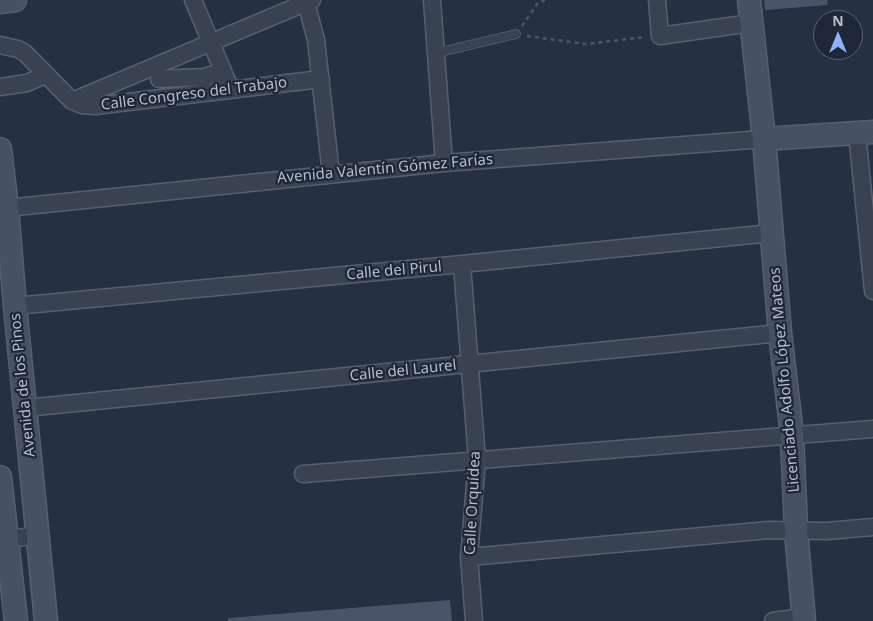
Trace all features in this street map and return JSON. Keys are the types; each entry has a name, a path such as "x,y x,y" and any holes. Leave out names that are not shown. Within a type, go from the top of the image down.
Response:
{"street":[{"path":"0,2 15,0"},
{"path":"193,0 231,90"},
{"path":"432,0 444,163"},
{"path":"657,0 660,36 751,23"},
{"name":"Licenciado Adolfo López Mateos","path":"749,0 764,139 780,333 792,435 796,531 804,619"},
{"path":"0,46 18,49 25,53 72,101 158,72 210,43 309,1 321,79 331,174"},
{"path":"158,72 204,77 222,72"},
{"path":"158,72 159,98"},
{"path":"0,87 27,83 45,75"},
{"name":"Calle Congreso del Trabajo","path":"72,101 82,105 95,106 321,79"},
{"path":"764,139 865,132 873,291"},
{"name":"Avenida Valentín Gómez Farías","path":"7,208 444,163 764,139"},
{"name":"Avenida de los Pinos","path":"0,149 46,621"},
{"name":"Calle del Pirul","path":"14,306 772,233"},
{"name":"Calle Orquídea","path":"462,264 477,460 469,557 474,621"},
{"name":"Calle del Laurel","path":"25,408 780,333"},
{"path":"303,474 873,429"},
{"path":"0,477 3,538 16,621"},
{"path":"469,557 769,530 827,531 873,528"},
{"path":"3,538 38,536"},
{"path":"773,621 804,619"}],"lane":[{"path":"436,53 516,34"}],"path":[{"path":"545,0 537,4 516,34 586,44 660,36"}],"building":[{"path":"764,0 827,0 828,5 765,10"},
{"path":"450,600 452,621 228,621 228,618"}]}
